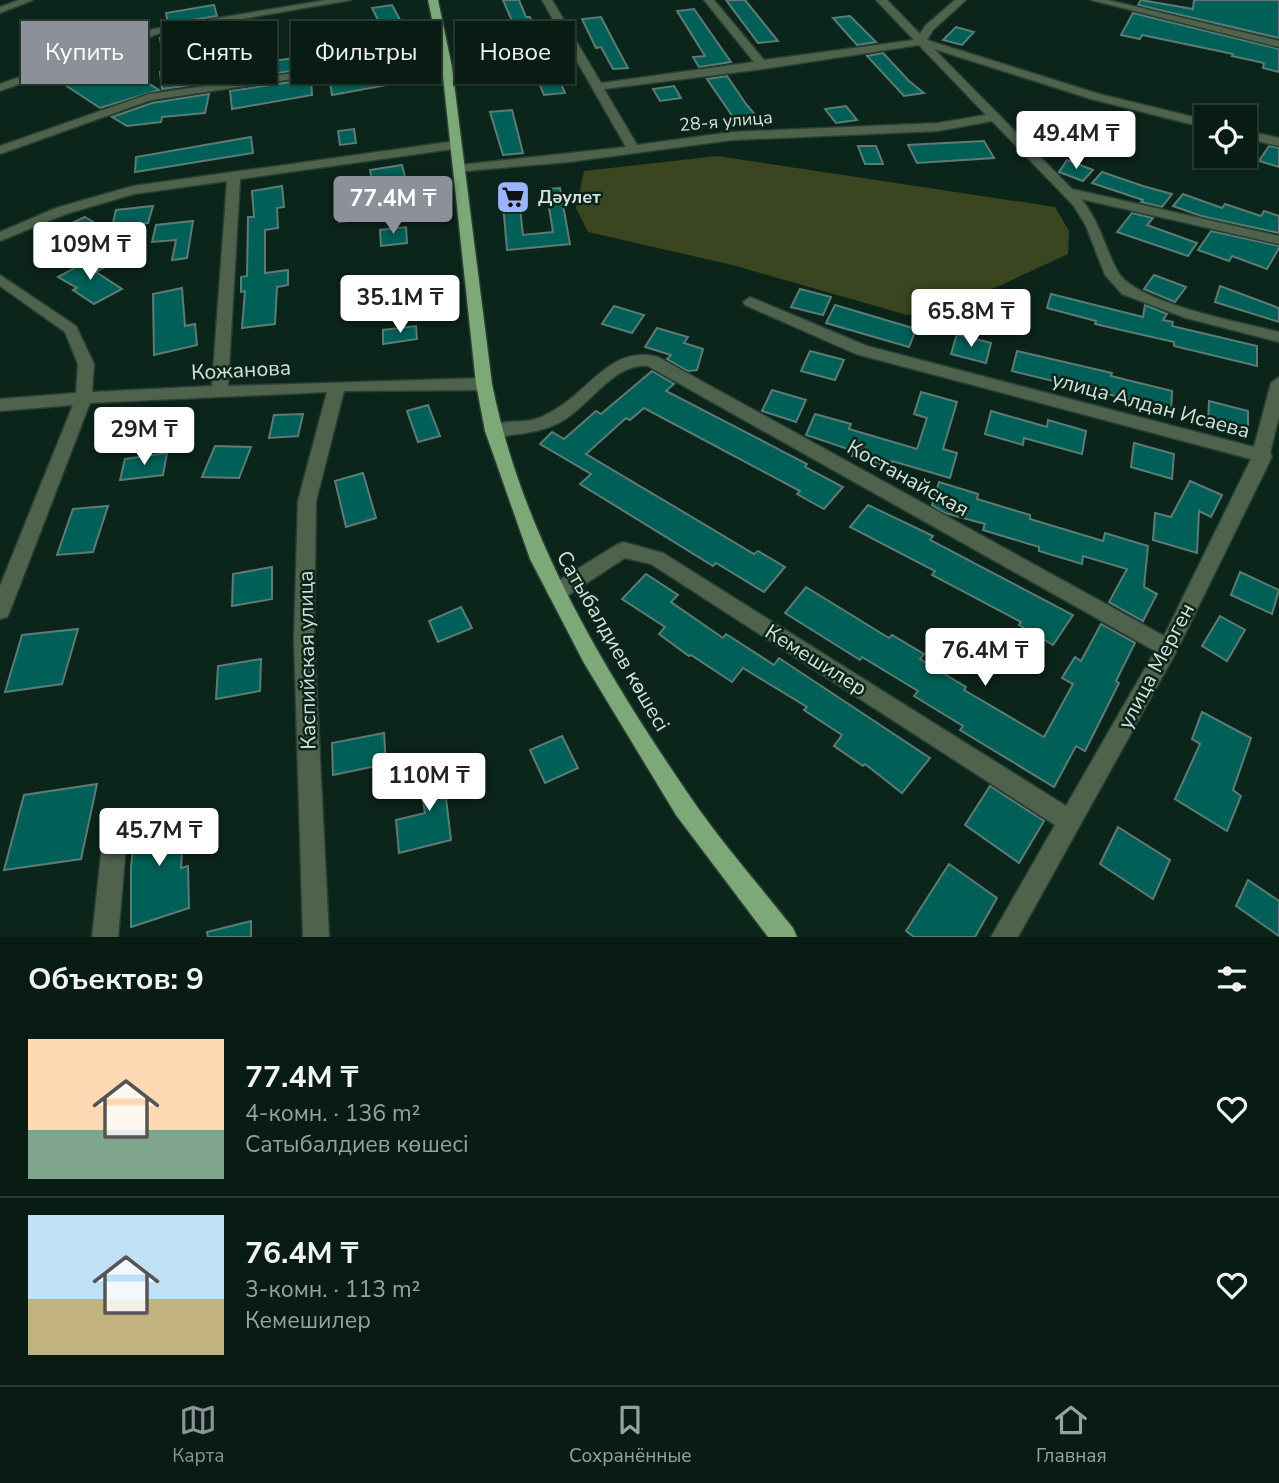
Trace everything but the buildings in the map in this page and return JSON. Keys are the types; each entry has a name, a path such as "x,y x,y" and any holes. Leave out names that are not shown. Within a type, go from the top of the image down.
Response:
{"main road":[{"name":"Сатыбалдиев көшесі","path":"432,0 444,54 492,431 539,559 591,657 684,807 784,937"}],"street":[{"path":"0,10 28,0"},
{"path":"0,88 157,31 346,0"},
{"path":"547,0 633,148"},
{"path":"709,0 763,66"},
{"path":"881,0 1068,192 1093,226 1112,275 1127,291 1191,315 1279,337"},
{"path":"921,42 929,28 961,0"},
{"path":"1096,0 1279,44"},
{"path":"596,87 763,66 921,42 1096,97 1194,121"},
{"path":"0,150 149,97 444,54"},
{"name":"28-я улица","path":"459,169 569,158 732,136 938,127 996,117"},
{"path":"1257,137 1279,142"},
{"path":"0,237 61,211 133,190 456,145"},
{"path":"220,392 234,174"},
{"path":"1068,192 1279,240"},
{"path":"0,279 71,329 86,364 84,398 0,611"},
{"name":"улица Алдан Исаева","path":"750,302 862,350 1263,456"},
{"name":"Костанайская","path":"492,431 539,425 561,414 623,363 637,359 652,361 1168,648"},
{"name":"улица Мерген","path":"1004,937 1168,648 1263,456 1279,383"},
{"name":"Кожанова","path":"0,405 84,398 337,386 484,384"},
{"name":"Каспийская улица","path":"316,937 304,639 307,501 337,386"},
{"name":"Кемешилер","path":"557,592 623,550 656,558 1071,822"},
{"path":"105,937 114,846"}],"green space":[{"path":"717,156 1055,207 1069,231 1068,254 945,311 907,315 732,265 588,232 576,208 584,171"}],"place":[{"name":"Дәулет","path":"513,197"}]}
